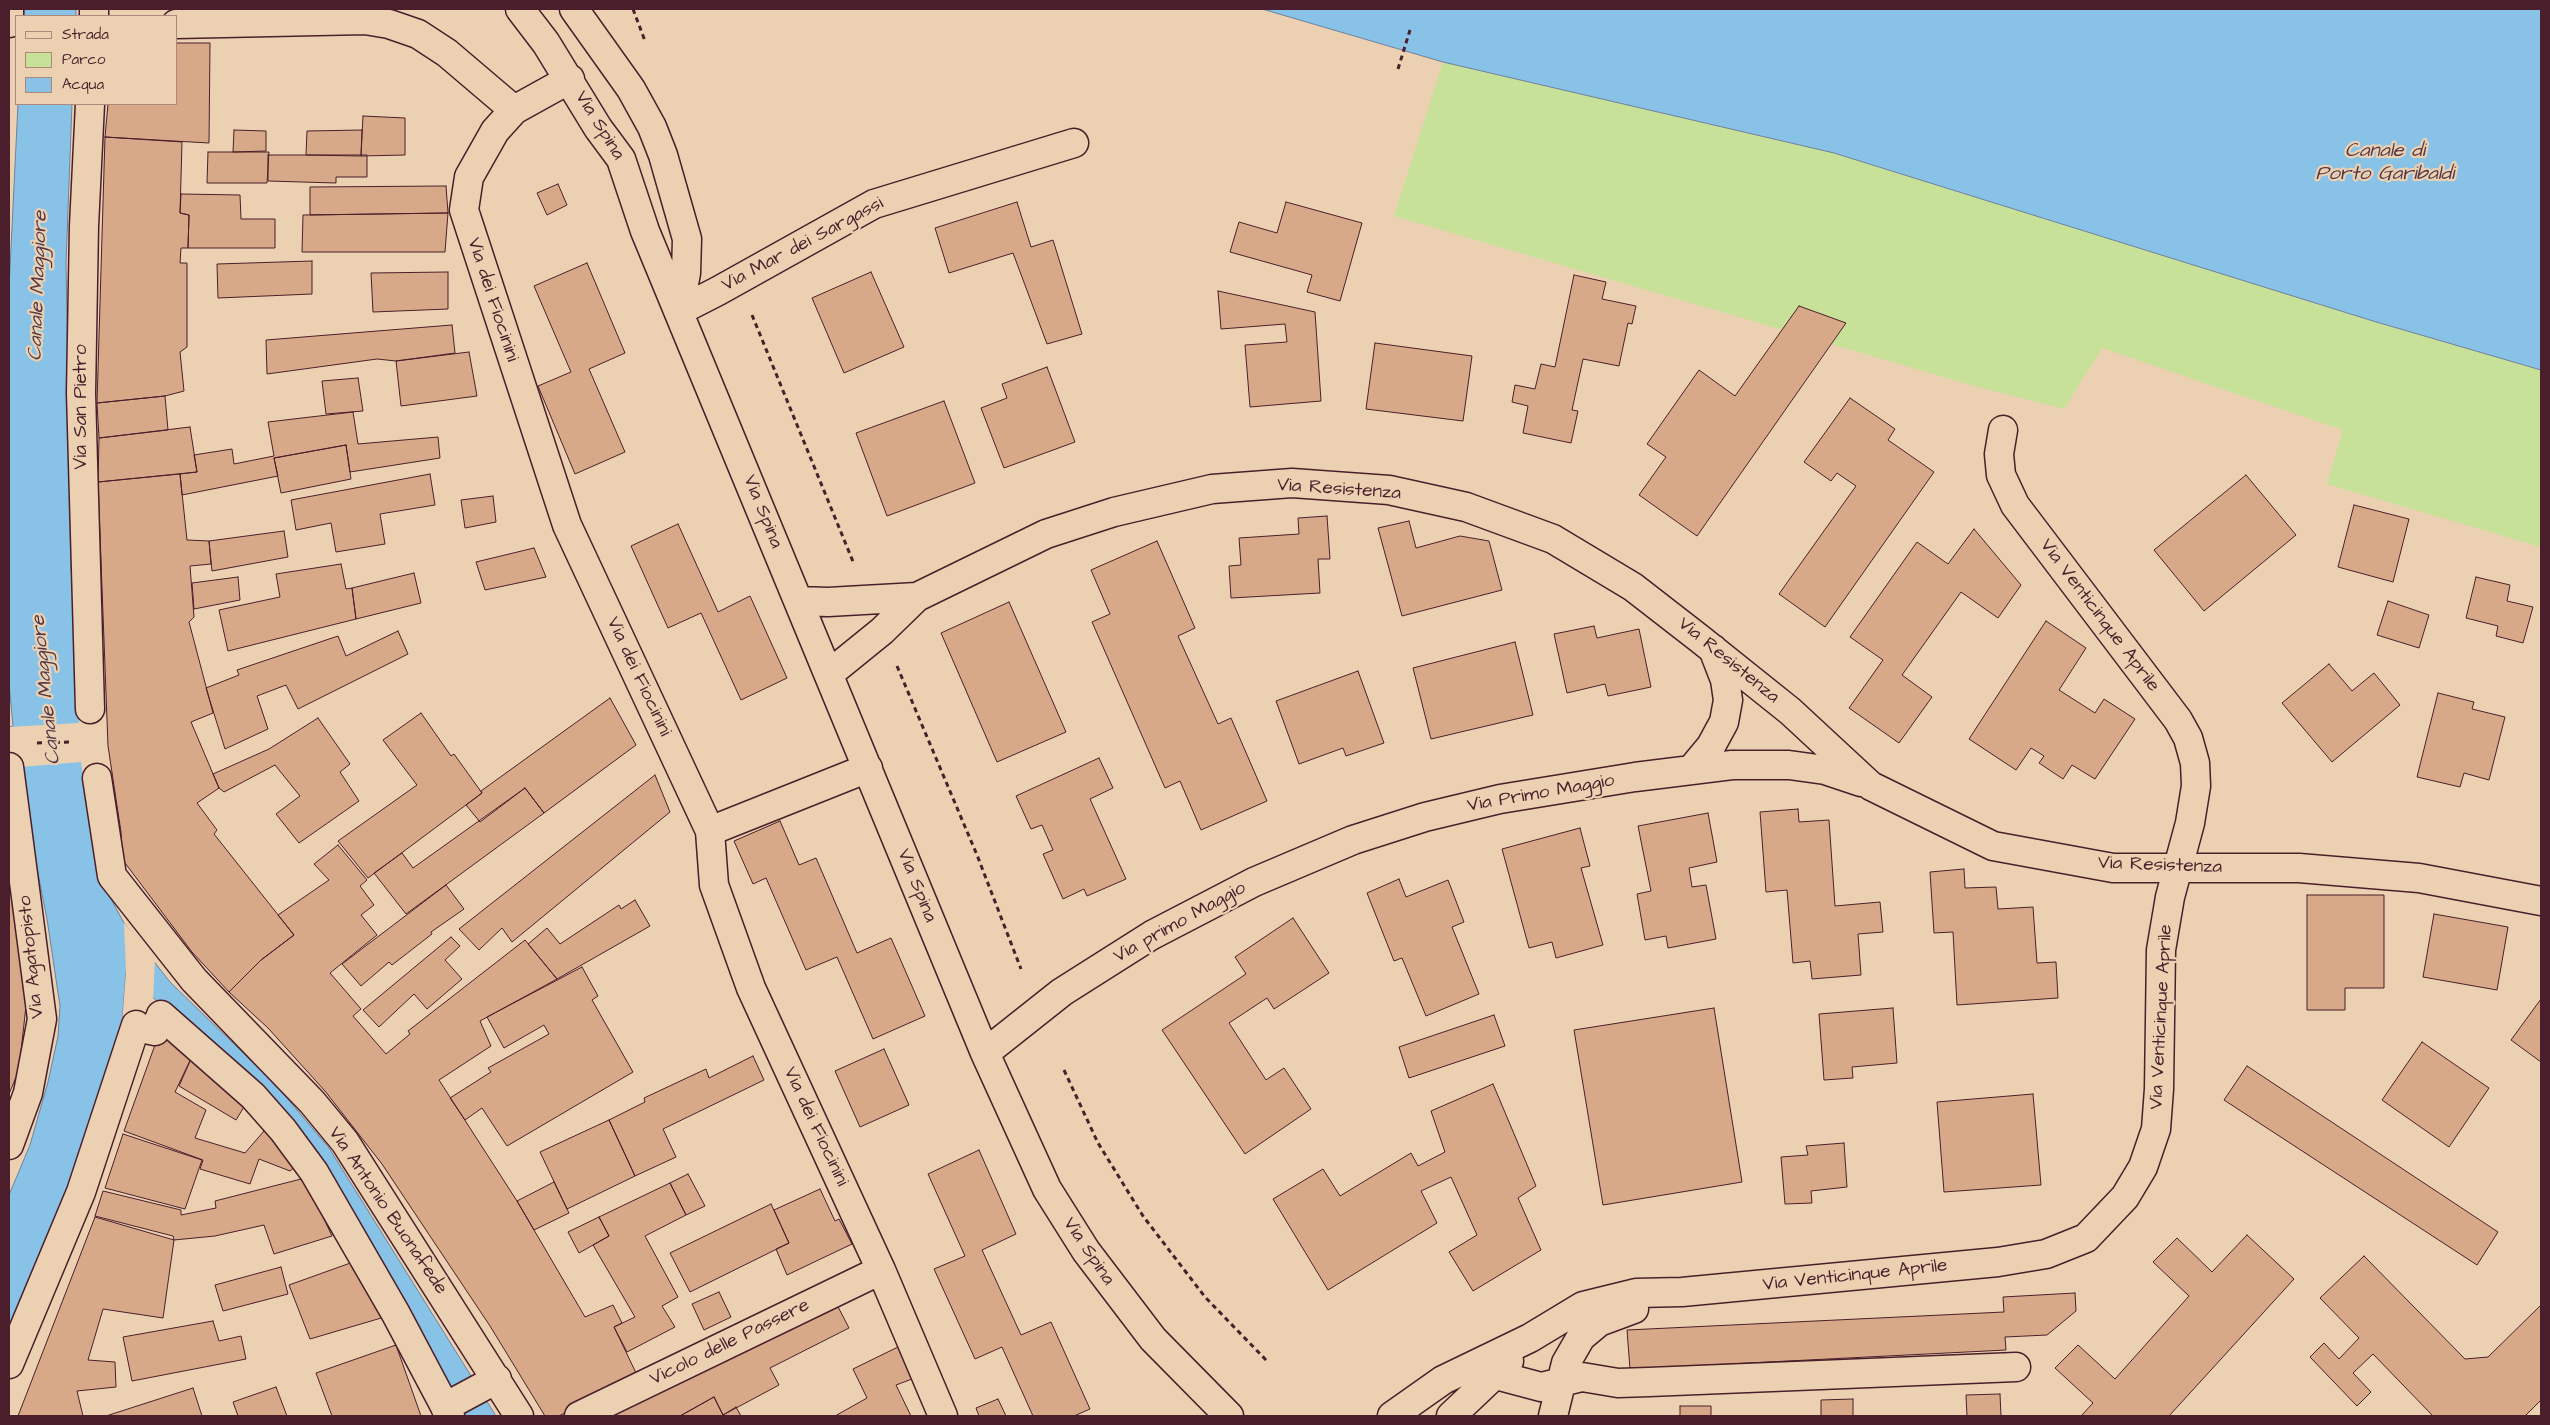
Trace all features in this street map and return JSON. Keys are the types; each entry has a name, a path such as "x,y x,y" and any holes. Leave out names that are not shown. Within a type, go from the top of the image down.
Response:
{"street":[{"path":"9,9 9,23"},
{"name":"Via Spina","path":"520,9 570,79 598,128 621,159 645,231 985,1053 1047,1189 1086,1251 1153,1339 1229,1416"},
{"path":"574,9 631,90 652,127 663,155 687,240 686,273 679,310"},
{"path":"178,24 365,20 389,24 418,34 447,53 514,110"},
{"name":"Via dei Fiocinini","path":"570,79 514,110 495,131 469,177 464,210 567,524 710,831 714,885 751,988 881,1270 943,1416"},
{"name":"Via San Pietro","path":"90,105 81,393 90,709"},
{"name":"Via Mar dei Sargassi","path":"679,310 726,287 874,204 1074,143"},
{"name":"Via Venticinque Aprile","path":"1392,1416 1443,1380 1530,1338 1583,1306 1636,1293 1682,1292 1998,1262 2046,1254 2086,1238 2125,1197 2143,1167 2156,1129 2159,1089 2161,950 2170,897 2190,823 2196,786 2195,763 2188,738 2178,720 2015,505 2001,476 1999,454 2003,430"},
{"name":"Via Resistenza","path":"829,674 882,631 917,597 1046,534 1114,512 1212,489 1292,483 1388,490 1466,507 1554,539 1633,587 1713,649 1790,711 1871,786 1993,846 2113,868 2299,868 2419,878 2541,901"},
{"name":"Via Resistenza","path":"799,601 836,602 917,597"},
{"path":"1691,770 1711,746 1724,722 1728,700 1725,680 1713,649"},
{"name":"Via Primo Maggio","path":"1394,827 1424,817 1500,799 1732,765 1789,765 1825,770 1871,786"},
{"name":"Via Agatopisto","path":"9,767 42,1019 28,1093 9,1145"},
{"path":"710,831 868,768"},
{"name":"Via Antonio Buonafede","path":"97,778 112,876 152,934 312,1102 345,1142 490,1383 519,1416"},
{"name":"Via primo Maggio","path":"985,1053 1062,992 1152,935 1254,882 1353,840 1394,827"},
{"name":"Via Antonio Buonafede","path":"9,1364 81,1192 136,1026 155,1030 161,1015 253,1096 283,1130 319,1181 451,1408"},
{"name":"Vicolo delle Passere","path":"579,1416 881,1270"},
{"name":"Via Venticinque Aprile","path":"1553,1416 1566,1363 1581,1337 1599,1322 1682,1292"},
{"name":"Via Venticinque Aprile","path":"1451,1416 1496,1375 1530,1338"},
{"path":"1496,1375 1541,1387 1560,1384 1582,1377 1618,1383 2016,1367"},
{"path":"451,1408 490,1383"}],"path":[{"path":"1398,70 1410,30"},
{"path":"750,312 857,572"},
{"path":"894,658 977,855 1021,969"},
{"path":"29,744 73,742"},
{"path":"1064,1070 1098,1143 1143,1216 1205,1297 1267,1361"}],"green space":[{"path":"1443,62 1834,153 2373,321 2541,370 2541,547 2327,484 2343,430 2102,348 2064,409 1971,385 1394,216"}],"water":[{"path":"24,9 76,9 76,15 24,15"},
{"name":"Canale di Porto Garibaldi","path":"1262,9 2541,9 2541,370 2373,321 1834,153 1443,62"},
{"name":"Canale Maggiore","path":"18,105 72,105 66,263 71,568 79,709 105,709 99,877 124,923 170,982 275,1084 329,1148 496,1416 466,1416 356,1234 163,1007 126,972 122,1024 70,1182 9,1332 9,1195 30,1145 48,1082 58,1036 60,1006 47,919 9,727 13,726 9,683 9,289"}],"pier":[{"path":"78,709 105,709 111,780 84,783 81,762 9,768 9,727 79,723"},
{"path":"124,923 155,959 153,1002 128,977 125,1024 122,1024 126,972"}],"building":[{"path":"178,43 210,43 209,143 105,137 108,105 178,105"},
{"path":"363,116 405,118 405,155 361,156"},
{"path":"234,130 266,131 266,151 233,152"},
{"path":"362,130 361,156 306,155 307,131"},
{"path":"105,137 182,142 180,213 189,215 188,248 181,248 180,263 187,263 187,347 180,352 184,391 165,396 97,403"},
{"path":"208,152 269,152 267,183 207,183"},
{"path":"268,155 367,155 367,177 336,177 336,183 268,181"},
{"path":"558,184 567,205 547,215 537,193"},
{"path":"446,186 448,213 310,215 310,187"},
{"path":"181,194 240,195 241,219 275,219 275,248 188,248 189,215 180,213"},
{"path":"1017,202 1031,247 1053,240 1082,334 1047,344 1013,253 949,273 935,228"},
{"path":"1286,202 1362,223 1340,301 1307,292 1312,275 1230,252 1239,222 1277,233"},
{"path":"448,213 445,252 302,252 303,215"},
{"path":"312,261 312,294 218,298 217,264"},
{"path":"587,263 625,353 589,369 625,452 575,474 538,386 571,372 534,286"},
{"path":"448,272 448,309 373,312 371,273"},
{"path":"871,272 904,347 844,373 812,298"},
{"path":"1574,275 1606,282 1602,299 1636,306 1632,324 1628,323 1619,366 1583,359 1572,410 1578,411 1571,443 1523,433 1528,406 1512,402 1515,385 1535,389 1541,364 1555,367"},
{"path":"1218,291 1315,312 1321,401 1250,407 1245,345 1287,342 1285,324 1221,329"},
{"path":"1799,306 1846,323 1697,536 1639,495 1666,457 1647,444 1699,370 1735,396"},
{"path":"452,325 455,353 396,361 377,359 267,374 266,340"},
{"path":"1375,343 1472,356 1463,421 1366,409"},
{"path":"469,352 477,396 401,406 396,361"},
{"path":"1047,367 1075,442 1004,468 981,408 1007,398 1002,384"},
{"path":"358,378 363,411 326,414 322,381"},
{"path":"165,396 168,430 99,438 97,403"},
{"path":"1850,398 1895,429 1888,440 1934,472 1825,627 1779,594 1856,486 1837,473 1831,481 1804,462"},
{"path":"944,401 975,483 887,516 856,433"},
{"path":"353,412 358,444 438,437 440,458 350,472 346,445 274,458 278,476 182,495 180,474 197,472 194,455 232,449 234,464 274,456 268,422"},
{"path":"190,427 197,472 98,482 99,438"},
{"path":"346,445 351,479 281,493 274,458"},
{"path":"180,474 187,540 209,541 211,564 190,566 194,617 189,622 213,713 191,722 219,788 197,803 217,830 214,834 294,935 261,960 229,992 192,952 122,859 121,832 108,746 98,482"},
{"path":"430,474 435,505 380,514 385,544 336,552 331,523 296,530 291,500"},
{"path":"2246,475 2296,535 2204,611 2154,550"},
{"path":"493,496 496,522 465,528 461,500"},
{"path":"2354,505 2409,519 2393,582 2338,567"},
{"path":"1327,516 1330,559 1318,559 1320,593 1231,598 1229,566 1241,565 1239,538 1299,534 1298,518"},
{"path":"1409,521 1416,548 1460,536 1489,541 1502,590 1402,616 1378,528"},
{"path":"678,524 718,612 750,596 787,678 741,700 701,613 668,628 631,546"},
{"path":"1974,529 2021,585 1998,618 1961,592 1902,675 1932,697 1899,743 1849,708 1883,660 1850,637 1917,542 1948,564"},
{"path":"284,531 288,557 212,571 209,541"},
{"path":"1157,541 1195,628 1178,636 1218,724 1231,718 1267,801 1201,830 1180,781 1165,788 1092,622 1110,614 1091,570"},
{"path":"534,548 546,577 485,590 476,562"},
{"path":"341,564 346,589 352,588 356,619 228,651 219,610 280,597 276,574"},
{"path":"414,573 421,603 356,619 352,588"},
{"path":"238,577 240,600 194,609 192,583"},
{"path":"2476,577 2510,585 2507,601 2533,607 2523,643 2496,636 2498,626 2466,618"},
{"path":"2388,601 2429,615 2419,648 2377,635"},
{"path":"1009,602 1066,732 997,762 941,633"},
{"path":"2046,621 2086,648 2059,690 2095,713 2104,699 2135,719 2095,779 2072,765 2063,779 2039,763 2044,756 2031,748 2016,770 1969,739"},
{"path":"1594,626 1597,638 1639,629 1651,687 1608,696 1605,684 1567,693 1554,634"},
{"path":"398,631 408,654 298,709 286,685 257,696 268,729 225,749 206,688 239,675 237,670 338,636 346,656"},
{"path":"1515,642 1533,715 1431,739 1413,668"},
{"path":"2329,664 2352,691 2374,673 2400,705 2332,762 2282,703"},
{"path":"1358,671 1384,743 1346,756 1343,748 1299,764 1276,701"},
{"path":"2438,693 2474,702 2472,709 2505,717 2489,780 2464,773 2460,787 2417,777"},
{"path":"610,698 636,745 544,813 525,788 480,822 466,805 482,793 481,791"},
{"path":"421,713 451,756 454,754 482,793 368,878 338,841 417,785 383,740"},
{"path":"318,718 350,764 340,772 359,801 299,843 276,814 300,796 275,765 224,792 219,788 213,774 269,749"},
{"path":"1099,758 1113,788 1090,799 1126,879 1087,896 1084,889 1063,899 1043,854 1053,850 1042,825 1031,829 1016,796"},
{"path":"655,775 670,812 512,942 502,928 479,950 459,929"},
{"path":"525,788 544,813 406,914 374,873 402,853 413,868"},
{"path":"1798,809 1799,822 1829,820 1835,906 1880,902 1883,932 1858,934 1861,975 1812,979 1810,961 1793,963 1787,890 1766,892 1760,812"},
{"path":"1708,813 1717,862 1689,868 1692,887 1706,885 1716,939 1668,948 1666,936 1645,940 1637,894 1651,891 1638,826"},
{"path":"780,821 799,865 816,858 857,953 891,938 925,1016 873,1039 837,957 806,970 766,878 753,884 734,841"},
{"path":"1580,828 1590,866 1581,868 1603,945 1556,958 1552,942 1529,948 1502,849"},
{"path":"338,845 367,880 360,886 374,905 361,915 377,935 330,973 361,1009 353,1016 386,1054 410,1034 408,1031 525,940 557,979 480,1021 491,1046 439,1080 517,1201 585,1317 613,1305 622,1323 614,1327 637,1375 559,1416 545,1416 490,1326 382,1164 325,1091 268,1028 229,992 261,960 294,935 278,915 329,880 314,864"},
{"path":"9,862 28,987 19,1070 9,1094"},
{"path":"1964,869 1965,888 1996,887 1998,909 2033,907 2037,963 2056,962 2058,998 1957,1005 1953,932 1934,933 1930,872"},
{"path":"1399,879 1406,897 1448,880 1464,922 1452,927 1479,994 1426,1016 1402,958 1394,961 1367,893"},
{"path":"446,885 464,909 431,932 432,934 392,965 389,962 361,986 342,964"},
{"path":"2307,895 2384,895 2384,988 2345,988 2345,1010 2307,1010"},
{"path":"635,900 650,926 557,979 528,944 547,928 560,944 619,905 621,909"},
{"path":"2434,914 2508,927 2497,990 2423,977"},
{"path":"1293,918 1329,973 1274,1009 1267,998 1229,1023 1266,1080 1284,1068 1311,1109 1245,1154 1162,1030 1246,974 1235,957"},
{"path":"451,937 460,946 445,960 462,979 427,1009 414,994 379,1027 363,1010"},
{"path":"582,967 598,996 592,1000 633,1072 507,1146 482,1108 465,1120 450,1098 491,1072 488,1068 549,1034 544,1025 504,1048 487,1017"},
{"path":"2541,999 2541,1062 2511,1040"},
{"path":"1714,1008 1742,1182 1603,1205 1574,1030"},
{"path":"1893,1008 1897,1063 1852,1067 1853,1078 1824,1080 1819,1014"},
{"path":"1494,1015 1505,1046 1409,1078 1399,1047"},
{"path":"160,1031 196,1048 175,1092 206,1110 195,1138 245,1153 264,1131 269,1131 296,1166 290,1171 259,1159 250,1184 200,1169 203,1160 124,1131"},
{"path":"2422,1042 2489,1088 2449,1147 2382,1100"},
{"path":"884,1049 909,1105 860,1127 835,1071"},
{"path":"753,1056 764,1080 663,1129 676,1157 635,1176 609,1120 645,1102 644,1098 706,1069 709,1078"},
{"path":"191,1059 250,1097 236,1120 179,1086"},
{"path":"2247,1066 2498,1232 2477,1265 2224,1100"},
{"path":"1493,1084 1536,1186 1518,1198 1541,1250 1473,1291 1449,1252 1477,1235 1451,1177 1421,1191 1437,1223 1328,1290 1273,1199 1323,1169 1340,1196 1411,1153 1418,1166 1445,1152 1431,1111"},
{"path":"2033,1094 2041,1185 1944,1192 1937,1102"},
{"path":"609,1120 635,1176 567,1209 540,1152"},
{"path":"123,1134 202,1160 185,1209 105,1188"},
{"path":"1844,1143 1847,1187 1811,1191 1812,1203 1785,1204 1781,1157 1808,1155 1806,1146"},
{"path":"979,1150 1016,1234 982,1250 1021,1335 1051,1322 1090,1409 1074,1416 1033,1416 1002,1347 975,1359 934,1269 965,1256 928,1174"},
{"path":"688,1174 705,1206 686,1215 670,1183"},
{"path":"305,1178 332,1236 274,1254 264,1225 215,1236 174,1240 173,1236 95,1216 103,1191 181,1210 181,1215 216,1208 215,1201"},
{"path":"554,1182 569,1213 534,1230 517,1201"},
{"path":"670,1183 686,1215 645,1236 678,1297 662,1306 675,1327 627,1352 614,1327 635,1317 593,1245 609,1236 599,1217"},
{"path":"820,1189 835,1221 839,1219 852,1244 787,1275 776,1249 789,1243 774,1210"},
{"path":"771,1204 789,1243 690,1292 670,1253"},
{"path":"95,1217 174,1240 163,1318 103,1309 88,1360 115,1362 116,1387 77,1391 83,1416 18,1416"},
{"path":"599,1217 609,1236 579,1253 568,1232"},
{"path":"2247,1235 2294,1279 2169,1416 2081,1416 2093,1403 2055,1368 2078,1345 2115,1379 2189,1296 2153,1262 2177,1238 2212,1272"},
{"path":"2364,1256 2465,1359 2488,1357 2541,1305 2541,1400 2525,1416 2433,1416 2373,1354 2353,1373 2371,1392 2357,1406 2310,1357 2324,1343 2339,1359 2359,1338 2320,1298"},
{"path":"356,1261 388,1316 310,1339 289,1285"},
{"path":"281,1267 288,1294 223,1311 215,1285"},
{"path":"719,1292 731,1317 704,1330 692,1304"},
{"path":"2075,1293 2076,1311 2047,1335 2005,1337 2006,1350 1630,1369 1627,1330 2004,1312 2003,1297"},
{"path":"835,1301 849,1328 770,1368 779,1385 723,1415 714,1397 680,1416 598,1416"},
{"path":"213,1321 219,1341 241,1336 246,1359 132,1381 123,1337"},
{"path":"396,1345 421,1416 332,1416 316,1373"},
{"path":"898,1347 912,1379 896,1385 911,1416 835,1416 867,1398 853,1369"},
{"path":"276,1387 287,1416 238,1416 233,1402"},
{"path":"193,1388 202,1416 106,1416"},
{"path":"2000,1394 2001,1416 1967,1416 1966,1395"},
{"path":"714,1397 723,1415 680,1416"},
{"path":"998,1399 1006,1416 979,1416 976,1408"},
{"path":"1853,1399 1853,1416 1821,1416 1821,1400"},
{"path":"1680,1406 1711,1406 1711,1416 1680,1416"},
{"path":"736,1407 741,1416 721,1416 723,1415"}]}
